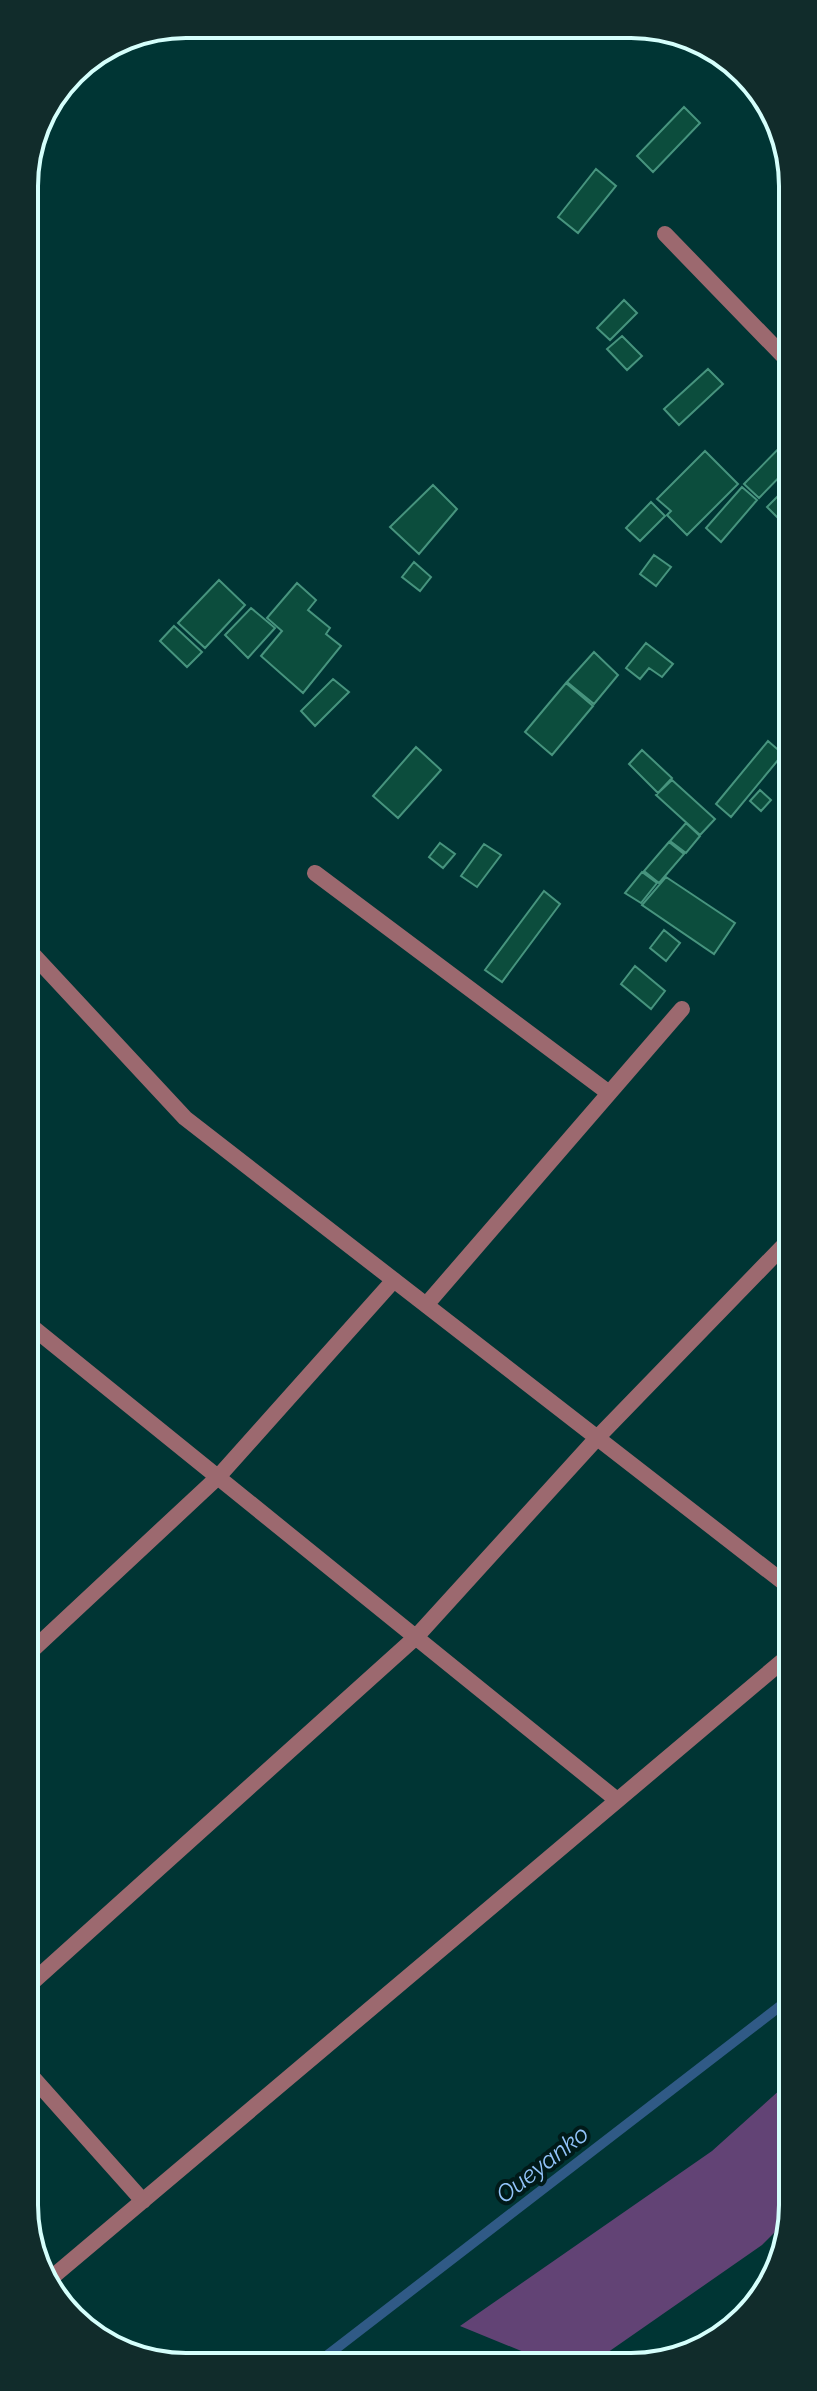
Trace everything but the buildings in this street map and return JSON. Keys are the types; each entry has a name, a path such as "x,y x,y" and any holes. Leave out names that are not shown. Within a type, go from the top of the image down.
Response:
{"street":[{"path":"665,234 779,352"},
{"path":"315,873 609,1093"},
{"path":"38,960 185,1118 779,1579"},
{"path":"426,1305 682,1009"},
{"path":"38,1977 416,1637 597,1438 779,1250"},
{"path":"38,1645 218,1477 394,1280"},
{"path":"38,1332 617,1800"},
{"path":"56,2274 779,1664"},
{"path":"38,2083 143,2201"}],"shaded area":[{"path":"779,2091 777,2230 762,2245 607,2353 526,2353 460,2326 712,2151"}],"waterway":[{"name":"Oueyanko","path":"330,2353 779,2007"}]}
